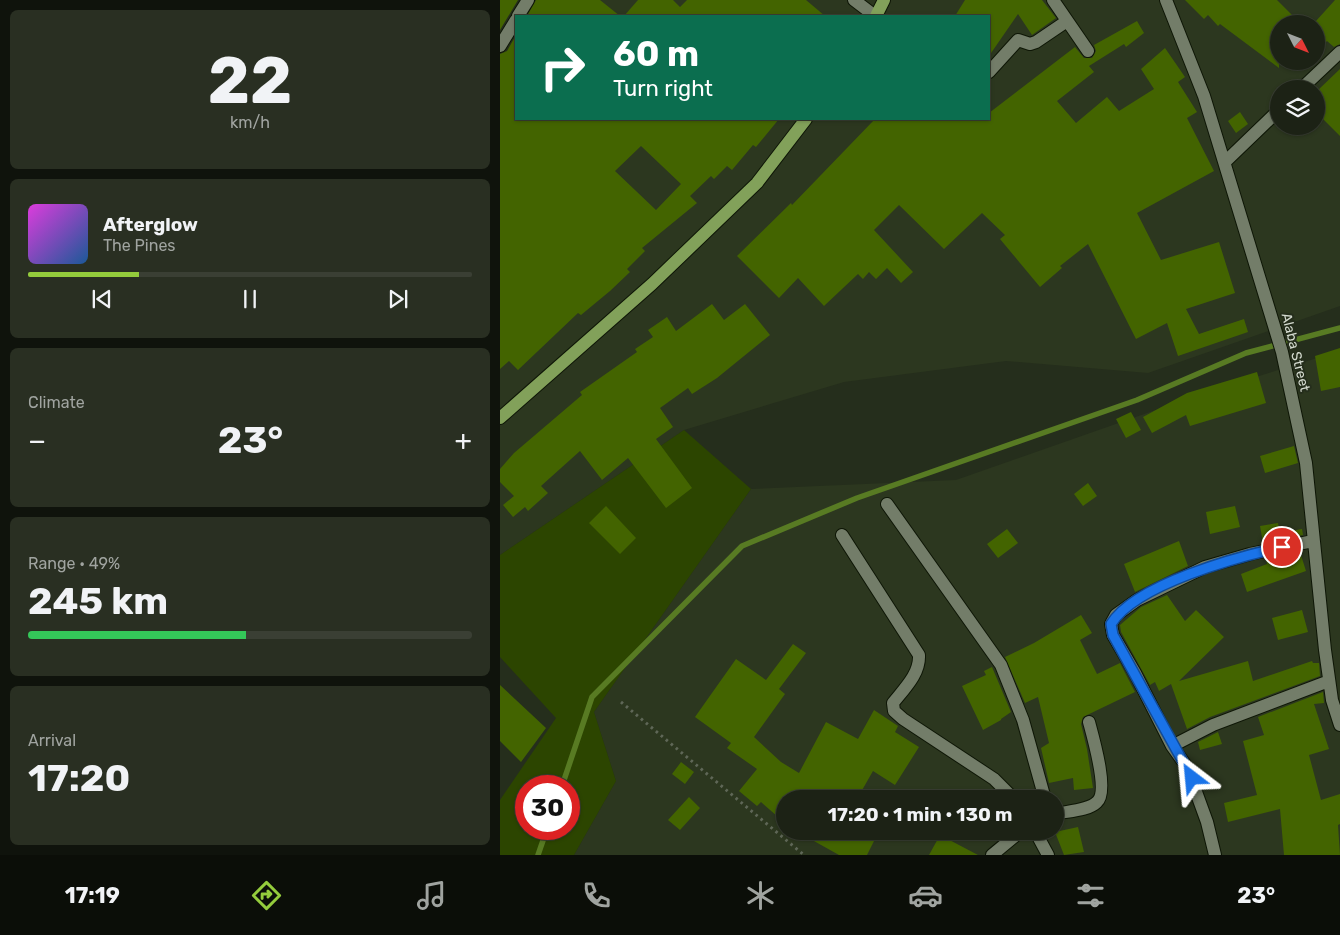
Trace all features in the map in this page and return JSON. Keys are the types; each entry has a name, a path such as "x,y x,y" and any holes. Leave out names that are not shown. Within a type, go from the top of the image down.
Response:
{"main road":[{"path":"876,15 884,0"},
{"path":"500,418 652,284 757,183 805,120"}],"street":[{"path":"519,15 528,0"},
{"path":"854,0 874,15"},
{"path":"1053,0 1088,51"},
{"name":"Alaba Street","path":"1166,0 1204,96 1282,352 1306,463 1329,681 1332,700 1340,725"},
{"path":"990,71 1018,40 1030,44 1036,42 1067,20"},
{"path":"500,46 515,22"},
{"path":"1311,80 1340,52"},
{"path":"1225,162 1270,119"},
{"path":"887,504 1000,665 1023,720 1042,790"},
{"path":"842,536 919,655 919,662 914,676 893,703 894,711 903,719 994,779 1005,790"},
{"path":"1214,855 1207,822 1187,767 1172,746 1135,673 1113,635 1111,624 1116,615 1137,600 1204,567 1250,554 1313,541"},
{"path":"1172,746 1213,725 1329,681"},
{"path":"1064,812 1087,807 1097,802 1102,795 1102,782 1089,722"},
{"path":"992,855 1010,840"},
{"path":"1040,840 1048,855"}],"path":[{"path":"621,702 804,855"}],"shaded area":[{"path":"586,0 1340,0 1340,306 1148,373 1006,361 844,382 684,430 500,555 500,138 515,114 515,120 990,120 990,15 577,15"},
{"path":"1340,351 1340,855 574,855 616,781 594,712 751,489 956,480 1207,392"}],"green space":[{"path":"684,430 751,489 594,712 616,781 574,855 500,855 500,800 515,778 515,840 580,840 580,775 517,775 556,718 500,657 500,555"}],"building":[{"path":"500,0 518,0 500,30"},
{"path":"536,0 600,0 619,15 528,15"},
{"path":"638,0 673,0 680,7 687,0 806,0 824,15 625,15"},
{"path":"965,0 1042,0 1056,18 1032,35 1018,14 990,55 990,15 956,15"},
{"path":"1185,0 1277,0 1292,15 1270,15 1270,61 1220,24 1218,26 1208,15 1204,19"},
{"path":"1335,0 1340,0 1340,44 1334,47 1327,41 1325,43 1325,15 1321,15"},
{"path":"1137,21 1144,33 1126,47 1124,44 1089,66 1094,72 1057,101 1076,123 1107,97 1119,111 1154,89 1141,69 1165,48 1185,77 1178,82 1197,112 1187,118 1214,171 1137,213 1161,260 1219,242 1235,293 1186,309 1199,334 1244,319 1248,332 1178,356 1167,323 1136,339 1088,244 1060,266 1062,268 1040,287 1000,239 1005,235 982,213 944,249 899,205 874,230 913,272 901,283 887,268 876,279 869,272 863,279 858,274 824,306 798,278 779,298 737,256 791,203 792,205 874,120 990,120 990,112 1075,47 1084,58 1092,58 1096,51 1094,45"},
{"path":"515,37 515,120 778,120 756,147 753,145 732,170 727,166 714,179 711,176 690,196 697,203 642,248 645,251 627,269 630,272 581,315 578,313 518,370 509,361 500,369 500,54 507,51","holes":["641,146 681,184 656,210 615,171"]},
{"path":"1340,69 1340,136 1325,121 1325,83"},
{"path":"1240,112 1248,124 1236,133 1228,121"},
{"path":"712,304 724,320 745,304 770,335 717,378 692,394 688,388 660,408 673,427 656,439 692,488 666,508 628,458 602,480 580,451 541,486 548,493 528,511 525,507 513,517 503,505 514,496 500,482 500,469 514,453 582,395 580,392 637,352 635,349 653,337 648,330 667,317 676,331"},
{"path":"1340,348 1340,387 1321,391 1315,356"},
{"path":"1257,372 1266,403 1190,426 1186,415 1152,433 1143,417 1187,393"},
{"path":"1131,412 1141,430 1126,438 1116,419"},
{"path":"1294,446 1298,463 1265,473 1260,456"},
{"path":"1088,483 1097,496 1083,506 1074,494"},
{"path":"606,506 636,538 620,554 589,523"},
{"path":"1235,506 1240,527 1210,534 1206,512"},
{"path":"1278,523 1280,533 1302,529 1303,535 1263,543 1260,526"},
{"path":"1007,529 1018,543 998,558 987,544"},
{"path":"1179,541 1188,566 1135,592 1124,564"},
{"path":"1300,552 1306,571 1247,592 1241,574 1267,564 1266,559"},
{"path":"1167,595 1185,621 1196,610 1224,637 1179,681 1248,661 1253,681 1312,661 1313,663 1319,663 1320,676 1210,717 1187,729 1171,684 1159,691 1155,682 1150,685 1121,632 1120,625 1141,607"},
{"path":"1302,610 1308,632 1278,640 1272,618"},
{"path":"1081,615 1092,633 1080,640 1097,674 1120,663 1135,692 1083,717 1081,724 1093,788 1074,790 1073,778 1049,783 1041,748 1049,743 1038,697 1025,703 1005,657 1034,643"},
{"path":"793,644 806,653 779,689 785,694 754,737 781,762 799,773 826,722 858,739 874,710 898,726 895,732 919,747 895,785 873,771 862,790 776,790 776,815 761,802 757,806 739,791 757,769 727,748 731,743 695,717 736,659 766,680"},
{"path":"992,667 1011,712 983,730 962,686 986,675 984,671"},
{"path":"500,685 546,728 521,762 500,741"},
{"path":"1323,692 1324,703 1314,704 1329,749 1309,755 1321,800 1340,794 1340,824 1338,825 1340,855 1284,855 1280,809 1228,822 1224,803 1257,795 1243,741 1264,735 1258,717"},
{"path":"1218,732 1222,744 1200,750 1198,742"},
{"path":"681,762 694,772 685,784 672,774"},
{"path":"689,797 700,808 680,830 668,820"},
{"path":"1078,827 1084,852 1064,855 1058,840 1064,840 1064,830"},
{"path":"812,840 874,840 867,855 839,855"},
{"path":"937,840 950,840 978,855 929,855"}],"waterway":[{"path":"566,775 592,697 742,546 857,498 1137,400 1246,353 1340,328"},
{"path":"538,855 543,840"}],"route":[{"path":"1192,778 1187,767 1172,746 1135,673 1113,635 1111,624 1116,615 1137,600 1204,567 1282,547"}]}
